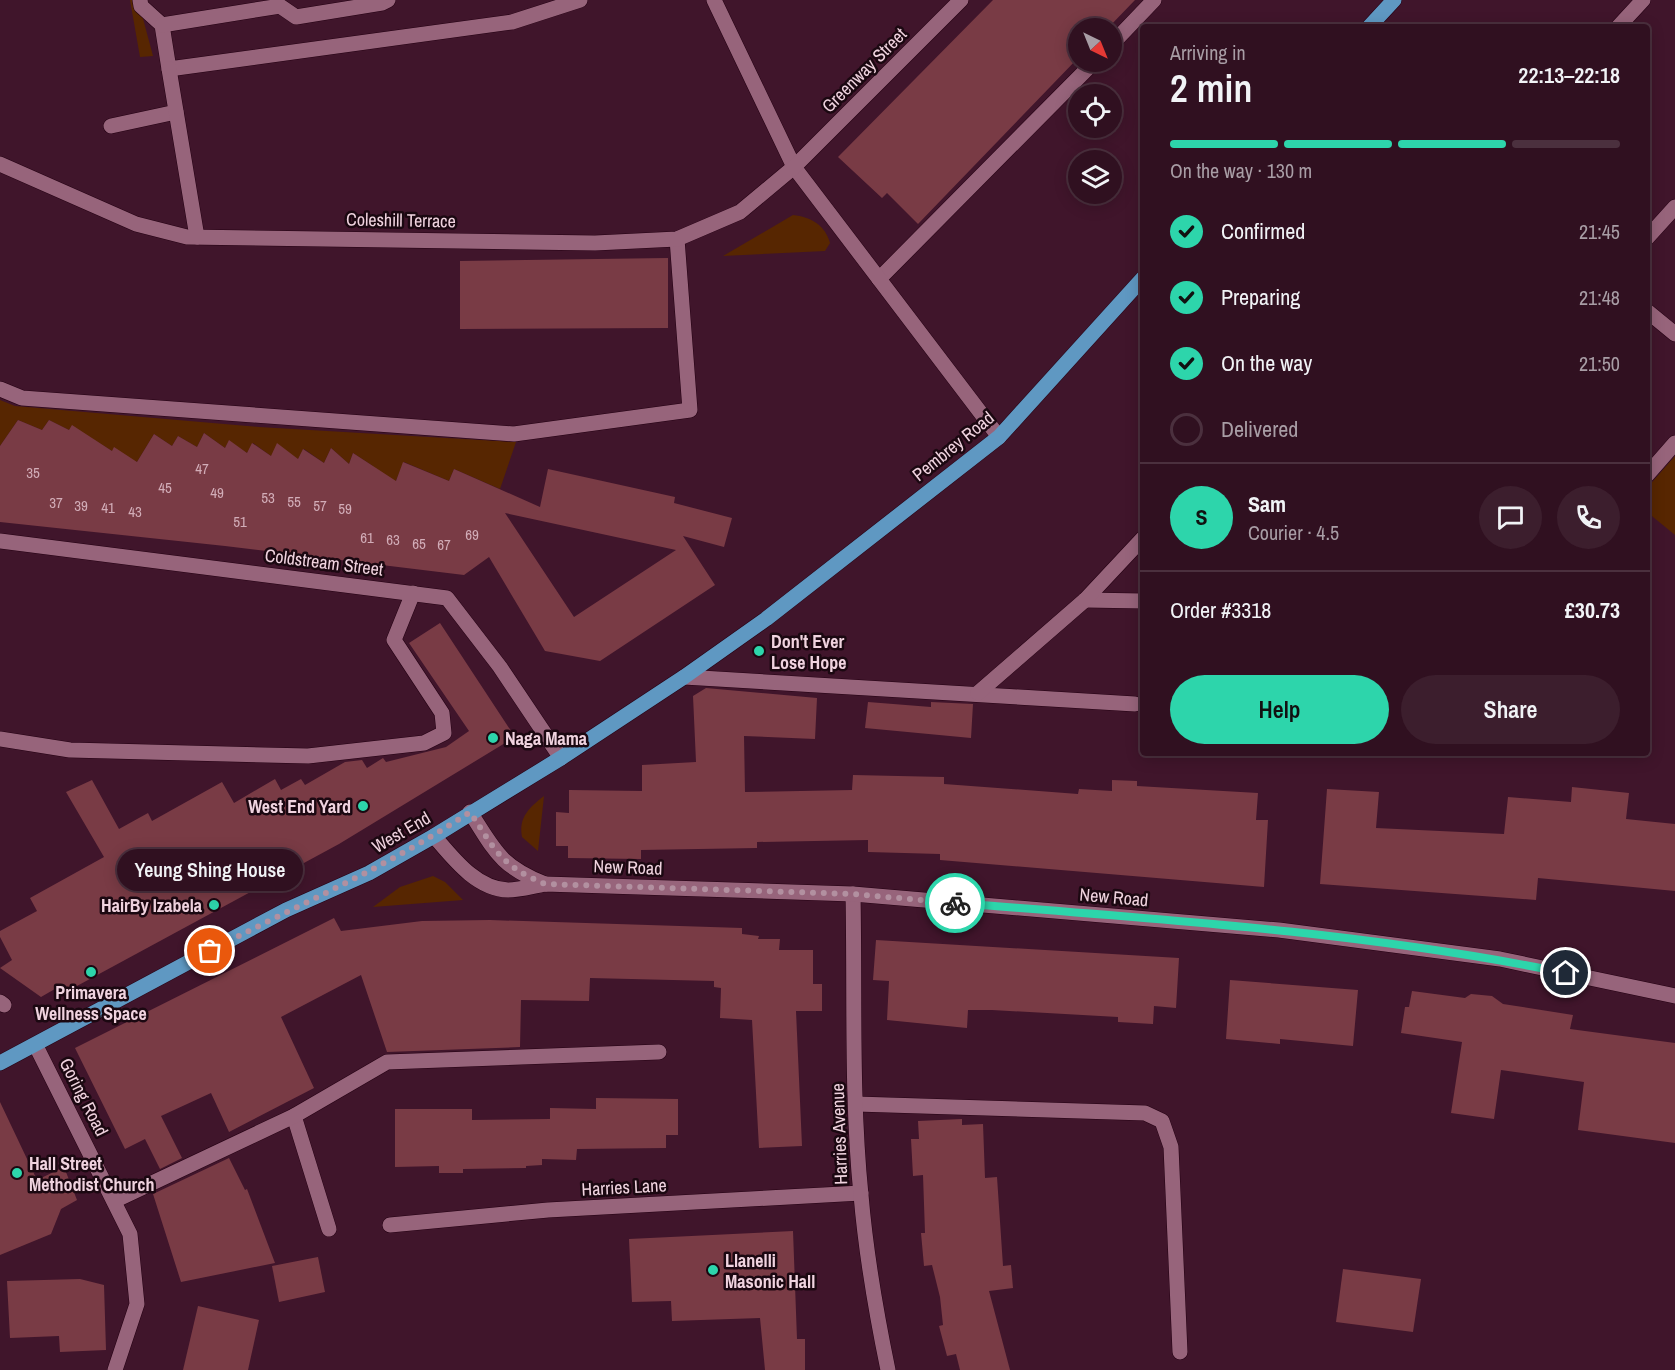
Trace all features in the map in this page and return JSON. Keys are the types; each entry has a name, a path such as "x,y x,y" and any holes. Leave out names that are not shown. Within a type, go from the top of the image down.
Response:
{"main road":[{"path":"140,0 141,6 162,25 196,237"},
{"path":"162,25 280,6 296,17 382,3 388,0"},
{"path":"169,69 512,22 580,0"},
{"path":"714,0 794,167 999,436"},
{"name":"Greenway Street","path":"794,167 961,0"},
{"path":"1122,34 1154,0"},
{"path":"1372,24 1394,0"},
{"path":"1621,24 1643,0"},
{"path":"879,279 1084,72"},
{"path":"111,126 176,112"},
{"name":"Coleshill Terrace","path":"0,164 136,224 196,237 595,243 677,239 740,212 794,167"},
{"path":"1650,235 1675,207"},
{"path":"0,389 22,398 514,434 690,410 677,239"},
{"name":"Pembrey Road","path":"766,620 999,436 1140,282"},
{"path":"1650,313 1675,334"},
{"path":"1650,473 1675,444"},
{"name":"Coldstream Street","path":"0,541 447,598 500,667 561,758"},
{"path":"978,693 1085,600 1140,541"},
{"path":"0,740 70,750 308,756 424,743 444,733 442,713 394,640 413,593"},
{"path":"1085,600 1140,601"},
{"name":"West End","path":"0,1063 36,1046 286,910 369,873 434,836 561,758 766,620"},
{"path":"684,676 1136,704"},
{"name":"New Road","path":"470,812 499,856 518,873 545,884"},
{"name":"New Road","path":"434,836 465,870 481,882 507,890 545,884 853,894 1279,930 1500,959 1675,996"},
{"name":"Harries Avenue","path":"853,894 856,1104 861,1193 872,1294 888,1370"},
{"name":"Goring Road","path":"36,1046 130,1233 136,1304 115,1370"},
{"path":"114,1201 294,1116 387,1062 659,1052"},
{"path":"856,1104 1145,1113 1162,1121 1171,1147 1180,1353"},
{"path":"294,1116 329,1228"},
{"name":"Harries Lane","path":"390,1225 548,1210 861,1193"}],"shaded area":[{"path":"130,0 138,0 153,56 140,57"},
{"path":"793,215 811,220 825,231 830,243 825,251 723,256"},
{"path":"0,400 15,406 259,427 516,442 500,489 454,469 449,481 404,462 394,485 371,473 373,466 353,453 349,464 331,448 324,463 304,449 298,459 271,456 253,443 247,453 229,441 225,448 204,433 197,447 178,436 172,446 154,434 137,462 112,451 72,426 69,430 49,420 42,430 18,420 0,446"},
{"path":"1675,456 1675,535 1650,514 1650,485"},
{"path":"544,796 538,851 522,837 521,830 526,813"},
{"path":"433,876 445,882 463,900 373,907 400,887"}],"building":[{"path":"993,0 1135,0 1118,18 1068,18 1068,68 918,224 887,193 882,198 838,157"},
{"path":"668,258 668,328 460,329 460,261"},
{"path":"18,420 42,430 49,420 69,430 72,425 112,451 114,447 137,462 154,434 172,446 178,436 197,447 204,433 225,448 229,440 247,453 252,443 271,456 277,443 298,459 303,449 324,463 331,448 349,464 353,453 396,481 403,462 449,481 454,469 540,507 548,469 675,497 674,503 732,518 724,547 683,536 715,585 600,661 545,651 489,557 464,575 0,522 0,446","holes":["505,513 676,550 574,617"]},
{"path":"440,623 515,737 339,844 64,993 60,986 41,997 0,968 12,960 0,937 0,931 37,911 30,898 104,857 66,792 92,780 119,829 148,813 152,821 222,782 234,803 275,779 281,790 301,779 305,785 345,762 362,760 367,768 383,758 386,762 446,747 469,731 409,643"},
{"path":"706,688 817,698 815,739 744,736 745,792 852,790 853,775 944,777 944,784 1078,794 1079,789 1112,791 1112,780 1137,781 1137,786 1258,793 1256,820 1268,820 1264,887 940,860 940,854 868,852 868,840 757,842 757,848 641,850 641,859 568,858 568,846 556,846 556,812 569,813 569,790 642,791 642,765 696,762 693,696"},
{"path":"868,702 931,707 931,702 973,704 971,738 865,728"},
{"path":"1572,787 1629,793 1626,819 1675,824 1675,891 1538,878 1536,900 1320,884 1327,789 1379,792 1376,828 1504,834 1508,797 1571,802"},
{"path":"334,918 341,931 422,921 490,920 742,928 742,934 759,936 758,939 780,939 779,950 813,950 813,984 822,984 822,1011 796,1011 802,1146 759,1148 752,1020 720,1018 721,988 714,987 714,981 590,978 589,1001 521,1000 520,1047 387,1052 361,975 281,1017 314,1088 229,1132 211,1093 161,1116 182,1158 160,1169 145,1139 125,1149 75,1048"},
{"path":"876,940 1179,958 1176,1008 1154,1006 1153,1024 1118,1022 1118,1017 992,1010 968,1010 967,1028 887,1020 889,981 873,980"},
{"path":"1230,980 1358,990 1353,1046 1280,1039 1280,1044 1226,1039"},
{"path":"1412,991 1465,998 1471,994 1492,996 1503,1004 1573,1015 1570,1029 1675,1043 1675,1143 1578,1130 1584,1082 1501,1070 1494,1119 1451,1113 1462,1042 1401,1033 1405,1007 1409,1007"},
{"path":"596,1098 678,1099 678,1135 666,1135 666,1148 577,1149 576,1160 542,1159 542,1165 526,1166 526,1168 463,1169 463,1173 439,1173 439,1166 395,1167 395,1109 472,1109 472,1120 550,1119 550,1108 596,1109"},
{"name":"Hall Street Methodist Church","path":"0,1102 37,1180 64,1167 77,1200 61,1209 51,1234 0,1255"},
{"path":"962,1119 962,1125 983,1124 985,1178 997,1177 1003,1266 1011,1265 1013,1288 989,1291 1010,1370 960,1370 956,1354 947,1356 939,1326 943,1325 940,1297 932,1265 924,1266 921,1233 925,1233 923,1175 913,1176 911,1139 919,1139 918,1121"},
{"path":"229,1158 245,1190 247,1189 275,1263 181,1282 153,1194"},
{"name":"Llanelli Masonic Hall","path":"793,1231 797,1339 805,1339 805,1370 765,1370 760,1318 672,1321 671,1301 632,1302 629,1239"},
{"path":"318,1257 325,1292 279,1302 272,1266"},
{"path":"1343,1269 1421,1279 1413,1332 1336,1322"},
{"path":"80,1279 104,1285 106,1350 60,1352 59,1336 10,1338 7,1281"},
{"path":"198,1306 259,1320 248,1370 183,1370"}],"way so far":[{"path":"210,951 298,904 369,873 434,836 470,812 499,856 518,873 545,884 853,894 955,903"}],"place":[{"name":"Don't Ever Lose Hope","path":"759,651"},
{"name":"Naga Mama","path":"493,738"},
{"name":"West End Yard","path":"363,806"},
{"name":"HairBy Izabela","path":"214,905"},
{"name":"Yeung Shing House","path":"210,951"},
{"name":"Primavera Wellness Space","path":"91,972"},
{"name":"Hall Street Methodist Church","path":"17,1173"},
{"name":"Llanelli Masonic Hall","path":"713,1270"}],"route":[{"path":"955,903 1279,930 1500,959 1566,973"}]}
